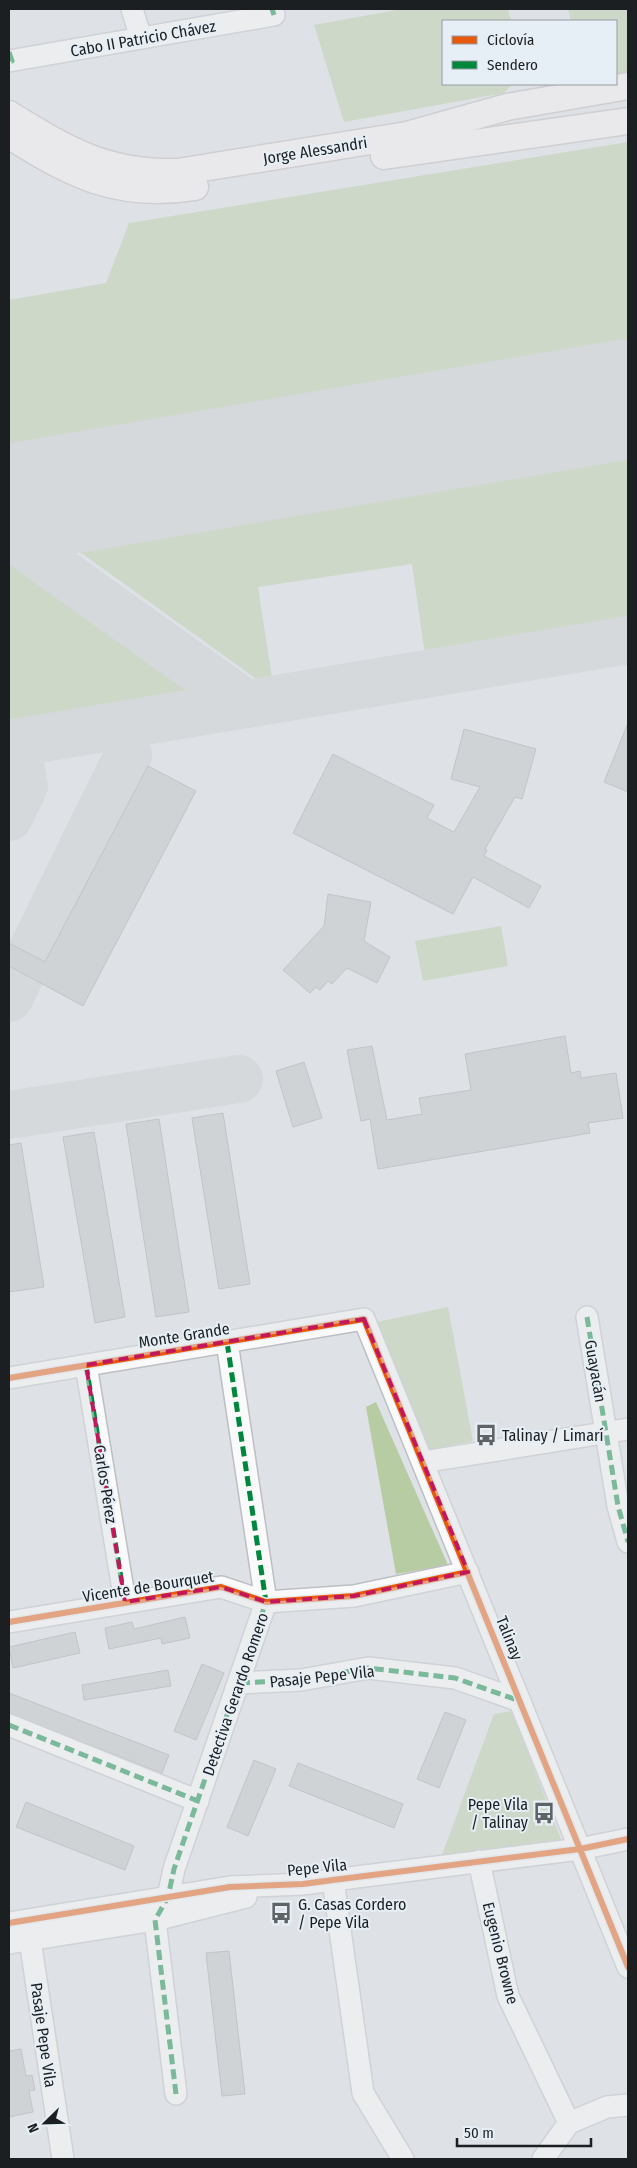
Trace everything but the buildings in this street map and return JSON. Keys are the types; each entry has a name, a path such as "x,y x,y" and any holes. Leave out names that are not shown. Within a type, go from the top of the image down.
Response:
{"main road":[{"name":"Jorge Alessandri","path":"9,114 68,150 100,162 143,171 178,172 407,135 508,108 628,86"},
{"name":"Jorge Alessandri","path":"9,135 59,166 96,182 131,189 166,190 628,121"}],"street":[{"path":"132,9 141,38"},
{"name":"Cabo II Patricio Chávez","path":"10,58 141,38 273,12"},
{"name":"Guayacán","path":"587,1317 618,1506 628,1542"},
{"name":"Monte Grande","path":"9,1378 364,1319"},
{"name":"Talinay","path":"364,1319 628,1967"},
{"name":"Detectiva Gerardo Romero","path":"155,1920 168,1897 174,1869 240,1683 266,1602 227,1342"},
{"name":"Carlos Pérez","path":"86,1365 125,1602"},
{"path":"422,1462 628,1429"},
{"name":"Vicente de Bourquet","path":"9,1622 221,1587 266,1602 354,1596 468,1572"},
{"name":"Pasaje Pepe Vila","path":"240,1683 301,1680 368,1668 455,1678 520,1701"},
{"path":"9,1725 198,1801"},
{"name":"Pepe Vila","path":"9,1923 230,1887 303,1884 580,1849 628,1839"},
{"name":"Eugenio Browne","path":"479,1861 508,1996 569,2123"},
{"path":"333,1880 363,2093 403,2159"},
{"name":"Pepe Vila","path":"9,1943 155,1920 303,1884"},
{"path":"155,1920 176,2094"},
{"name":"Pasaje Pepe Vila","path":"30,1940 62,2159"},
{"path":"543,2159 569,2123 607,2107 628,2105"}],"highlighted area":[{"path":"364,1319 468,1572 354,1596 266,1602 221,1587 125,1602 86,1365"}],"green space":[{"path":"402,9 508,9 511,20 442,20 442,85 511,85 504,93 344,122 314,25"},
{"path":"568,9 628,9 628,74 617,76 617,20 571,20"},
{"path":"628,142 628,349 9,453 9,300 106,283 129,223"},
{"path":"628,432 628,621 425,655 412,564 258,587 272,678 255,678 66,542 63,532 65,526"},
{"path":"9,554 23,558 191,673 197,683 193,696 9,726"},
{"path":"501,926 508,966 423,981 415,941"},
{"path":"448,1307 473,1441 425,1451 377,1322"},
{"path":"376,1402 448,1565 396,1574 366,1407"},
{"path":"512,1711 562,1842 442,1855 494,1714"}],"taxiway":[{"path":"9,535 246,704"},
{"path":"9,744 628,640"},
{"path":"9,998 128,755 121,726"},
{"path":"9,817 24,786 16,743"},
{"path":"9,1115 239,1079"}],"runway":[{"path":"9,504 628,399"}],"marked path":[{"path":"272,9 274,15"},
{"path":"9,52 12,61 9,61"},
{"path":"587,1317 618,1506 628,1542"},
{"path":"176,2094 155,1920 168,1897 174,1869 266,1602 227,1342"},
{"path":"86,1365 125,1602"},
{"path":"240,1683 301,1680 368,1668 455,1678 520,1701"},
{"path":"9,1725 198,1801"}],"cycle path":[{"path":"9,1378 364,1319 628,1967"},
{"path":"9,1622 221,1587 266,1602 354,1596 468,1572"},
{"path":"9,1923 230,1887 303,1884 580,1849 628,1839"}],"place":[{"name":"Talinay / Limarí","path":"486,1435"},
{"name":"Pepe Vila / Talinay","path":"544,1813"},
{"name":"G. Casas Cordero / Pepe Vila","path":"281,1913"}]}
